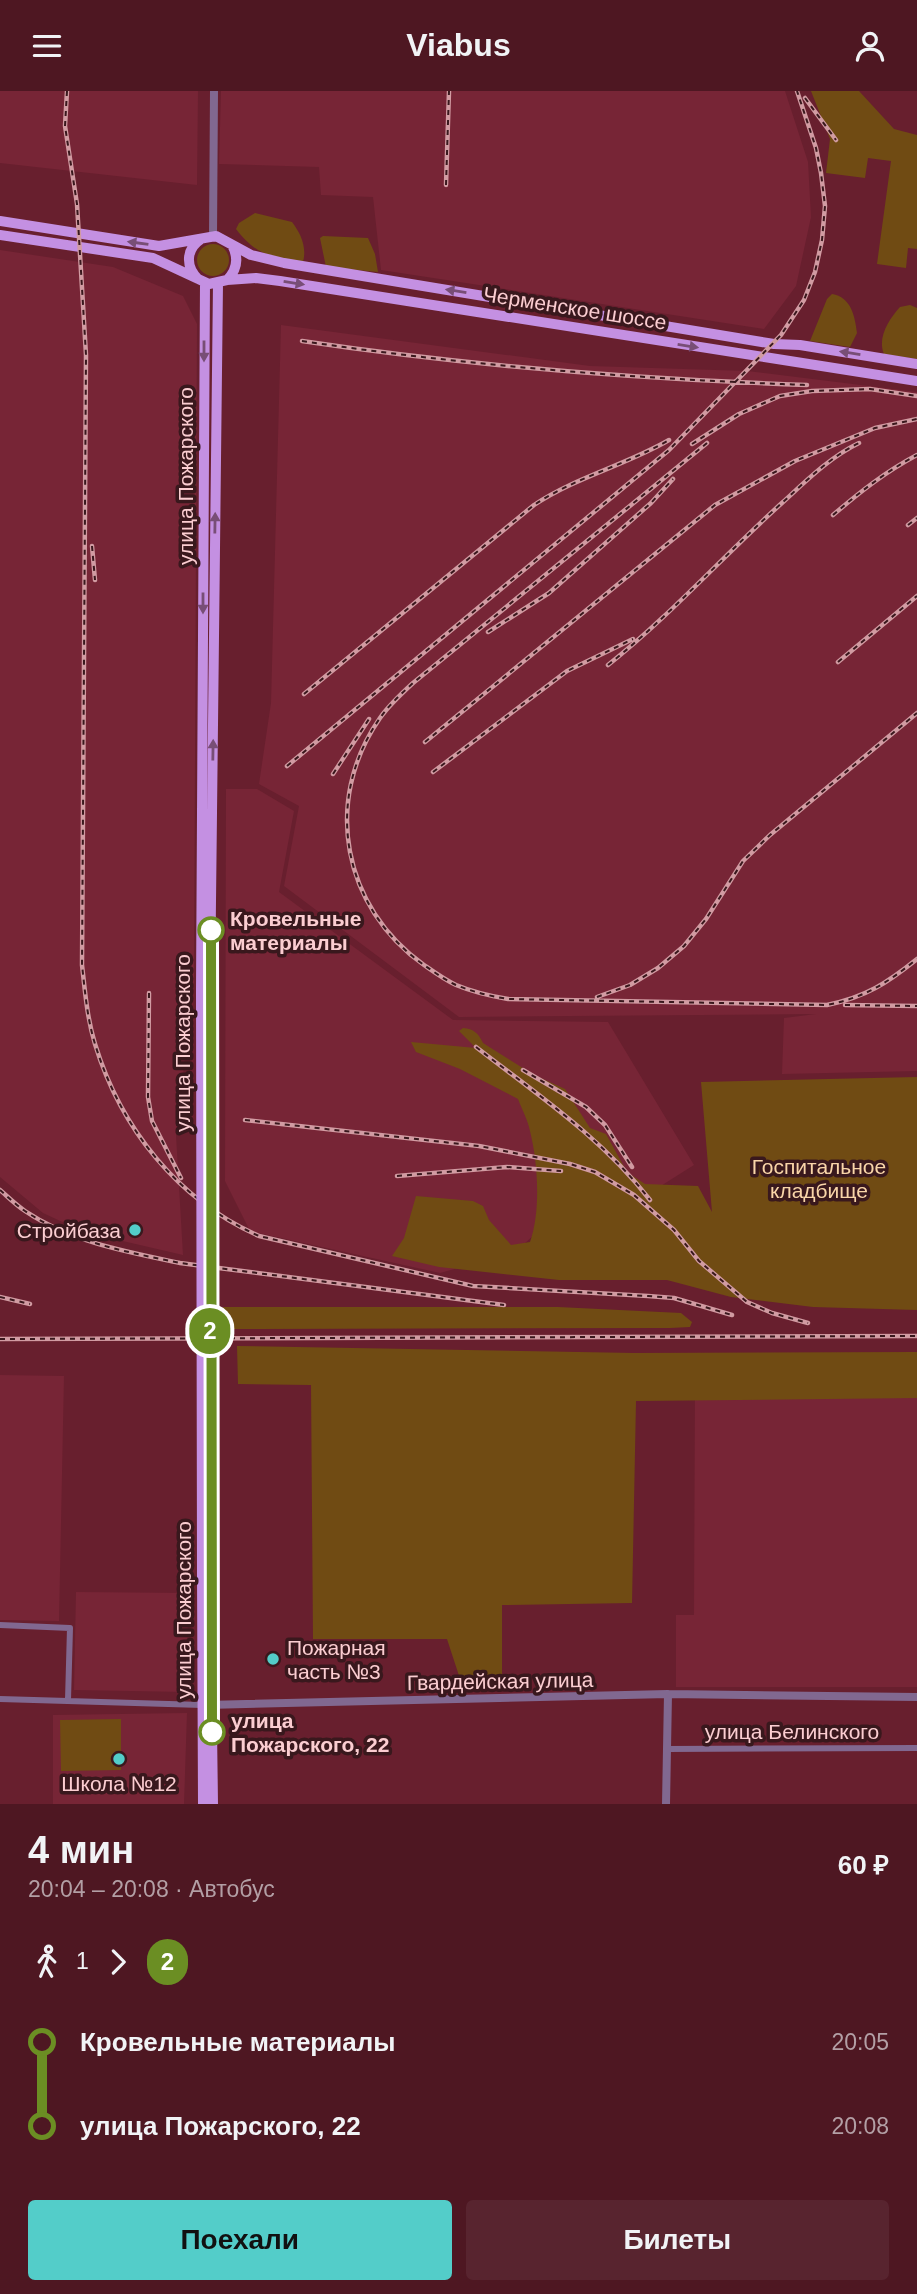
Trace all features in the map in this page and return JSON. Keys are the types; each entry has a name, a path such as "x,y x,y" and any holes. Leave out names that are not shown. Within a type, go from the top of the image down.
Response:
{"main road":[{"path":"0,221 159,246 209,237"},
{"name":"Черменское шоссе","path":"0,235 153,258 202,281 222,282 256,278 280,281 917,381"},
{"path":"202,281 190,270 188,258 193,246 209,237"},
{"name":"Черменское шоссе","path":"209,237 222,238 251,255 284,263 774,344 800,345 917,364"},
{"path":"222,282 236,265 232,245"},
{"name":"улица Пожарского","path":"202,281 207,1705 203,1804"},
{"name":"улица Пожарского","path":"205,990 222,282"},
{"name":"улица Пожарского","path":"207,1705 213,1804"}],"street":[{"path":"209,237 214,91"},
{"path":"0,1625 70,1628 68,1700"},
{"path":"666,1804 668,1694"},
{"name":"Гвардейская улица","path":"0,1699 207,1705 668,1694 917,1697"},
{"name":"улица Белинского","path":"667,1749 917,1748"}],"shaded area":[{"path":"0,91 198,91 197,185 0,163"},
{"path":"221,91 785,91 808,162 811,217 796,286 764,329 381,270 373,197 321,195 319,167 219,164"},
{"path":"0,250 113,267 183,296 197,324 194,980 176,1135 183,1255 84,1232 43,1213 0,1177"},
{"path":"281,325 590,366 747,371 917,392 917,1071 782,1074 784,1018 816,1014 459,1017 284,886 299,806 259,784 271,703"},
{"path":"226,789 257,789 294,811 279,892 453,1020 608,1022 694,1165 648,1194 534,1235 515,1252 440,1273 250,1231 225,1181"},
{"path":"0,1375 64,1376 59,1621 0,1620"},
{"path":"917,1377 917,1687 676,1687 676,1615 694,1615 695,1382"},
{"path":"76,1592 188,1593 187,1692 74,1690"},
{"name":"Школа №12","path":"187,1713 184,1804 53,1804 53,1715"}],"green space":[{"path":"811,91 859,91 894,129 917,135 917,249 908,248 906,268 877,264 891,161 868,158 865,178 826,173 830,139"},
{"path":"255,213 292,222 302,241 303,262 265,254 243,238 236,229 239,223"},
{"path":"320,238 368,238 375,254 378,272 326,267"},
{"path":"213,244 224,249 229,260 224,271 213,276 202,271 197,260 202,249"},
{"path":"832,294 844,299 853,314 857,333 850,347 810,341 827,299"},
{"path":"910,305 917,308 917,359 884,354 882,342 888,323 900,307"},
{"name":"Госпитальное кладбище","path":"463,1028 475,1032 483,1043 534,1075 565,1089 590,1128 606,1134 627,1172 645,1184 698,1186 712,1212 701,1082 917,1077 917,1310 813,1307 731,1297 667,1280 559,1280 439,1267 392,1256 404,1238 416,1196 473,1201 483,1206 489,1220 511,1245 530,1242 536,1216 536,1172 529,1127 518,1099 460,1069 416,1052 411,1042 476,1048 459,1031"},
{"path":"223,1307 558,1307 681,1313 692,1322 690,1327 670,1328 223,1329"},
{"path":"237,1346 634,1353 917,1352 917,1398 636,1401 632,1603 502,1605 502,1691 464,1691 447,1639 313,1639 311,1385 238,1384"},
{"path":"121,1719 121,1770 61,1771 60,1720"}],"railway":[{"path":"67,91 65,126 77,204 86,355 82,965 92,1034 120,1105 137,1133 178,1182 203,1203 259,1236 473,1286 674,1298 732,1315"},
{"path":"446,185 449,91"},
{"path":"287,766 669,450 781,335 804,300 815,272 822,240 825,206 816,148 797,91"},
{"path":"805,98 836,140"},
{"path":"302,341 428,358 554,370 807,385"},
{"path":"692,444 739,414 780,396 812,391 870,389 917,396"},
{"path":"425,742 715,505 795,461 875,428 917,419"},
{"path":"304,694 534,505 669,440"},
{"path":"707,443 413,683 380,718 362,750 351,784 347,818 350,851 359,884 375,914 396,941 424,965 456,985 508,999 827,1005 875,988 917,959"},
{"path":"608,665 828,462 859,443"},
{"path":"833,515 873,483 917,455"},
{"path":"488,632 549,593 651,503 673,479"},
{"path":"908,525 917,518"},
{"path":"92,546 95,580"},
{"path":"838,662 917,596"},
{"path":"433,772 567,671 633,639"},
{"path":"597,997 630,985 658,968 684,946 706,919 743,861 770,835 917,713"},
{"path":"333,774 369,719"},
{"path":"149,993 148,1097 152,1121 181,1178"},
{"path":"845,1005 917,1006"},
{"path":"476,1047 590,1137 650,1200"},
{"path":"523,1070 586,1107 605,1125 632,1167"},
{"path":"245,1120 479,1146 570,1164 595,1172 634,1195 674,1230 699,1261 747,1302 772,1313 808,1323"},
{"path":"397,1176 507,1167 561,1171"},
{"path":"0,1190 25,1211 61,1231 140,1255 180,1263 504,1305"},
{"path":"0,1297 30,1304"},
{"path":"0,1339 917,1336"}],"bus line":[{"name":"2","path":"211,930 212,1732"}],"place":[{"name":"Кровельные материалы","path":"211,930"},
{"name":"Стройбаза","path":"135,1230"},
{"name":"Пожарная часть №3","path":"273,1659"},
{"name":"улица Пожарского, 22","path":"212,1732"},
{"name":"Школа №12","path":"119,1759"}]}
